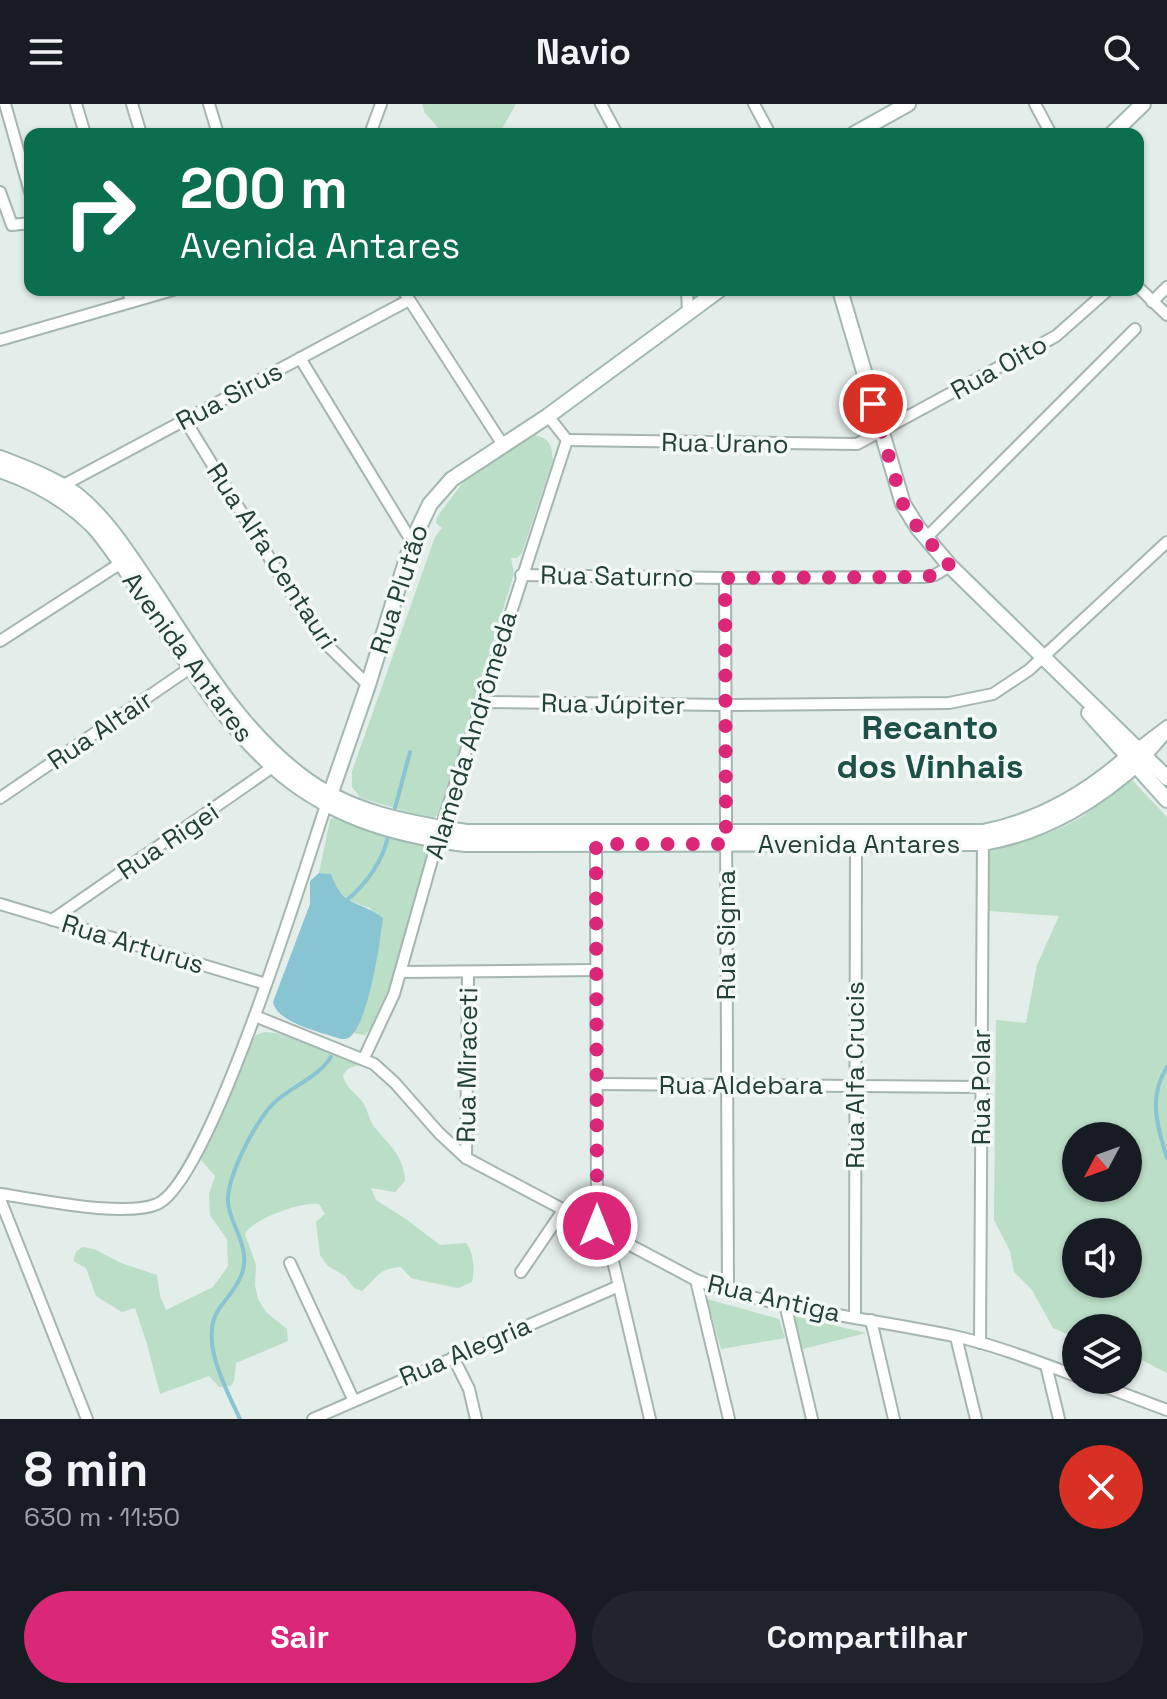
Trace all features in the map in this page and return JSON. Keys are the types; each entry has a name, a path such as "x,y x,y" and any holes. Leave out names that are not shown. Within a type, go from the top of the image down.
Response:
{"main road":[{"path":"865,128 908,104"},
{"path":"1118,128 1143,104"},
{"name":"Rua Plutão","path":"328,799 420,520 444,486 548,416 710,296"},
{"path":"844,296 880,432 903,504 950,566 1137,757 1167,800"},
{"name":"Avenida Antares","path":"0,458 56,489 82,515 98,523 130,555 232,724 278,764 301,790 328,799 379,827 439,834 465,844 596,839 1015,836 1062,819 1097,797 1137,757"},
{"name":"Avenida Antares","path":"0,470 56,489"},
{"name":"Avenida Antares","path":"98,523 121,563 195,665"},
{"path":"1137,757 1167,778"}],"street":[{"path":"5,104 24,171"},
{"path":"76,104 83,128"},
{"path":"132,104 139,128"},
{"path":"209,104 216,128"},
{"path":"372,128 381,104"},
{"path":"601,104 614,128"},
{"path":"1035,104 1048,128"},
{"path":"757,105 767,128"},
{"path":"0,192 12,225 24,224"},
{"path":"1152,302 1167,287"},
{"path":"1144,293 1167,315"},
{"path":"130,296 131,302"},
{"path":"0,340 152,296"},
{"name":"Rua Sirus","path":"56,489 300,358 404,296"},
{"path":"407,296 503,445"},
{"path":"687,296 688,312"},
{"name":"Rua Oito","path":"880,432 1056,336 1101,296"},
{"path":"926,538 1135,329"},
{"path":"300,358 412,542"},
{"path":"548,416 567,440"},
{"name":"Rua Alfa Centauri","path":"185,420 315,631 368,685"},
{"name":"Rua Urano","path":"567,440 851,446 880,432"},
{"name":"Alameda Andrômeda","path":"364,1058 401,972 439,834 567,440"},
{"name":"Rua Júpiter","path":"481,702 726,705 962,702 993,694 1029,670 1167,542"},
{"path":"0,641 121,563"},
{"name":"Rua Saturno","path":"521,575 925,577 950,566"},
{"name":"Rua Sigma","path":"725,578 728,1292"},
{"name":"Rua Altair","path":"0,798 195,665"},
{"name":"Avenida Antares","path":"1137,757 1167,726"},
{"name":"Avenida Antares","path":"1137,757 1167,732"},
{"name":"Rua Rigei","path":"52,920 278,764"},
{"name":"Rua Plutão","path":"0,1196 121,1208 145,1208 165,1200 189,1168 255,1016 328,799"},
{"name":"Rua Polar","path":"980,1343 983,838"},
{"path":"596,839 601,1229 619,1286 650,1419"},
{"name":"Rua Alfa Crucis","path":"855,1316 856,839"},
{"name":"Rua Arturus","path":"0,904 266,984"},
{"path":"401,972 596,970"},
{"name":"Rua Miraceti","path":"466,1158 468,972"},
{"name":"Rua Antiga","path":"255,1016 364,1058 384,1071 439,1133 466,1158 696,1280 728,1292 956,1337 1062,1371"},
{"name":"Rua Aldebara","path":"597,1084 981,1087"},
{"path":"0,1196 87,1419"},
{"path":"521,1272 564,1209"},
{"path":"290,1263 353,1399"},
{"path":"696,1280 729,1419"},
{"name":"Rua Alegria","path":"313,1419 619,1286"},
{"path":"785,1304 812,1419"},
{"path":"871,1320 894,1419"},
{"path":"956,1337 976,1419"},
{"path":"453,1357 469,1389 476,1419"},
{"path":"1046,1365 1059,1419"},
{"path":"1124,1394 1167,1410"}],"green space":[{"path":"422,104 516,104 502,128 439,128 425,113"},
{"path":"531,435 548,442 553,460 522,553 517,558 511,558 514,574 439,815 431,819 361,798 352,787 352,771 435,537 442,528 436,523 437,517 464,481"},
{"path":"1128,780 1133,781 1167,817 1167,1373 1142,1360 1142,1314 1062,1314 1062,1332 1053,1328 1032,1290 1014,1272 1010,1251 994,1220 996,1020 1026,1023 1037,965 1059,916 989,911 988,848 1061,828 1083,816"},
{"path":"334,816 423,843 430,854 397,971 365,1035 354,1033 373,975 382,930 370,908 345,897 331,874 319,873 330,820"},
{"path":"265,1032 354,1060 358,1065 343,1075 345,1083 363,1103 373,1125 395,1152 404,1172 405,1181 395,1192 371,1188 376,1200 440,1245 466,1243 473,1262 472,1282 458,1288 428,1282 411,1278 401,1267 378,1274 362,1291 328,1266 320,1255 316,1222 325,1214 319,1204 301,1205 278,1212 249,1228 245,1234 256,1265 258,1299 266,1312 287,1329 288,1341 236,1363 231,1386 219,1387 209,1376 160,1394 135,1308 122,1312 96,1296 86,1268 73,1261 82,1247 94,1249 121,1263 157,1275 166,1310 213,1287 228,1266 227,1239 210,1215 209,1194 215,1176 201,1160 252,1042 256,1035"},
{"path":"707,1299 779,1319 785,1338 721,1349"},
{"path":"794,1316 866,1333 803,1349"}],"water":[{"path":"319,873 331,874 341,893 383,918 364,1013 352,1035 346,1039 291,1021 282,1016 273,1002 310,904 310,881"}],"waterway":[{"path":"395,808 410,752"},
{"path":"346,901 373,872 388,837"},
{"path":"240,1419 217,1365 212,1335 213,1321 237,1284 244,1263 243,1248 229,1209 231,1180 247,1143 266,1112 281,1097 317,1072 331,1057"},
{"path":"1167,1067 1156,1101 1167,1158"}],"district":[{"name":"Recanto dos Vinhais","path":"930,746"}],"route":[{"path":"597,1226 596,844 726,844 725,578 925,577 950,566 918,528 903,504 873,404"}]}
